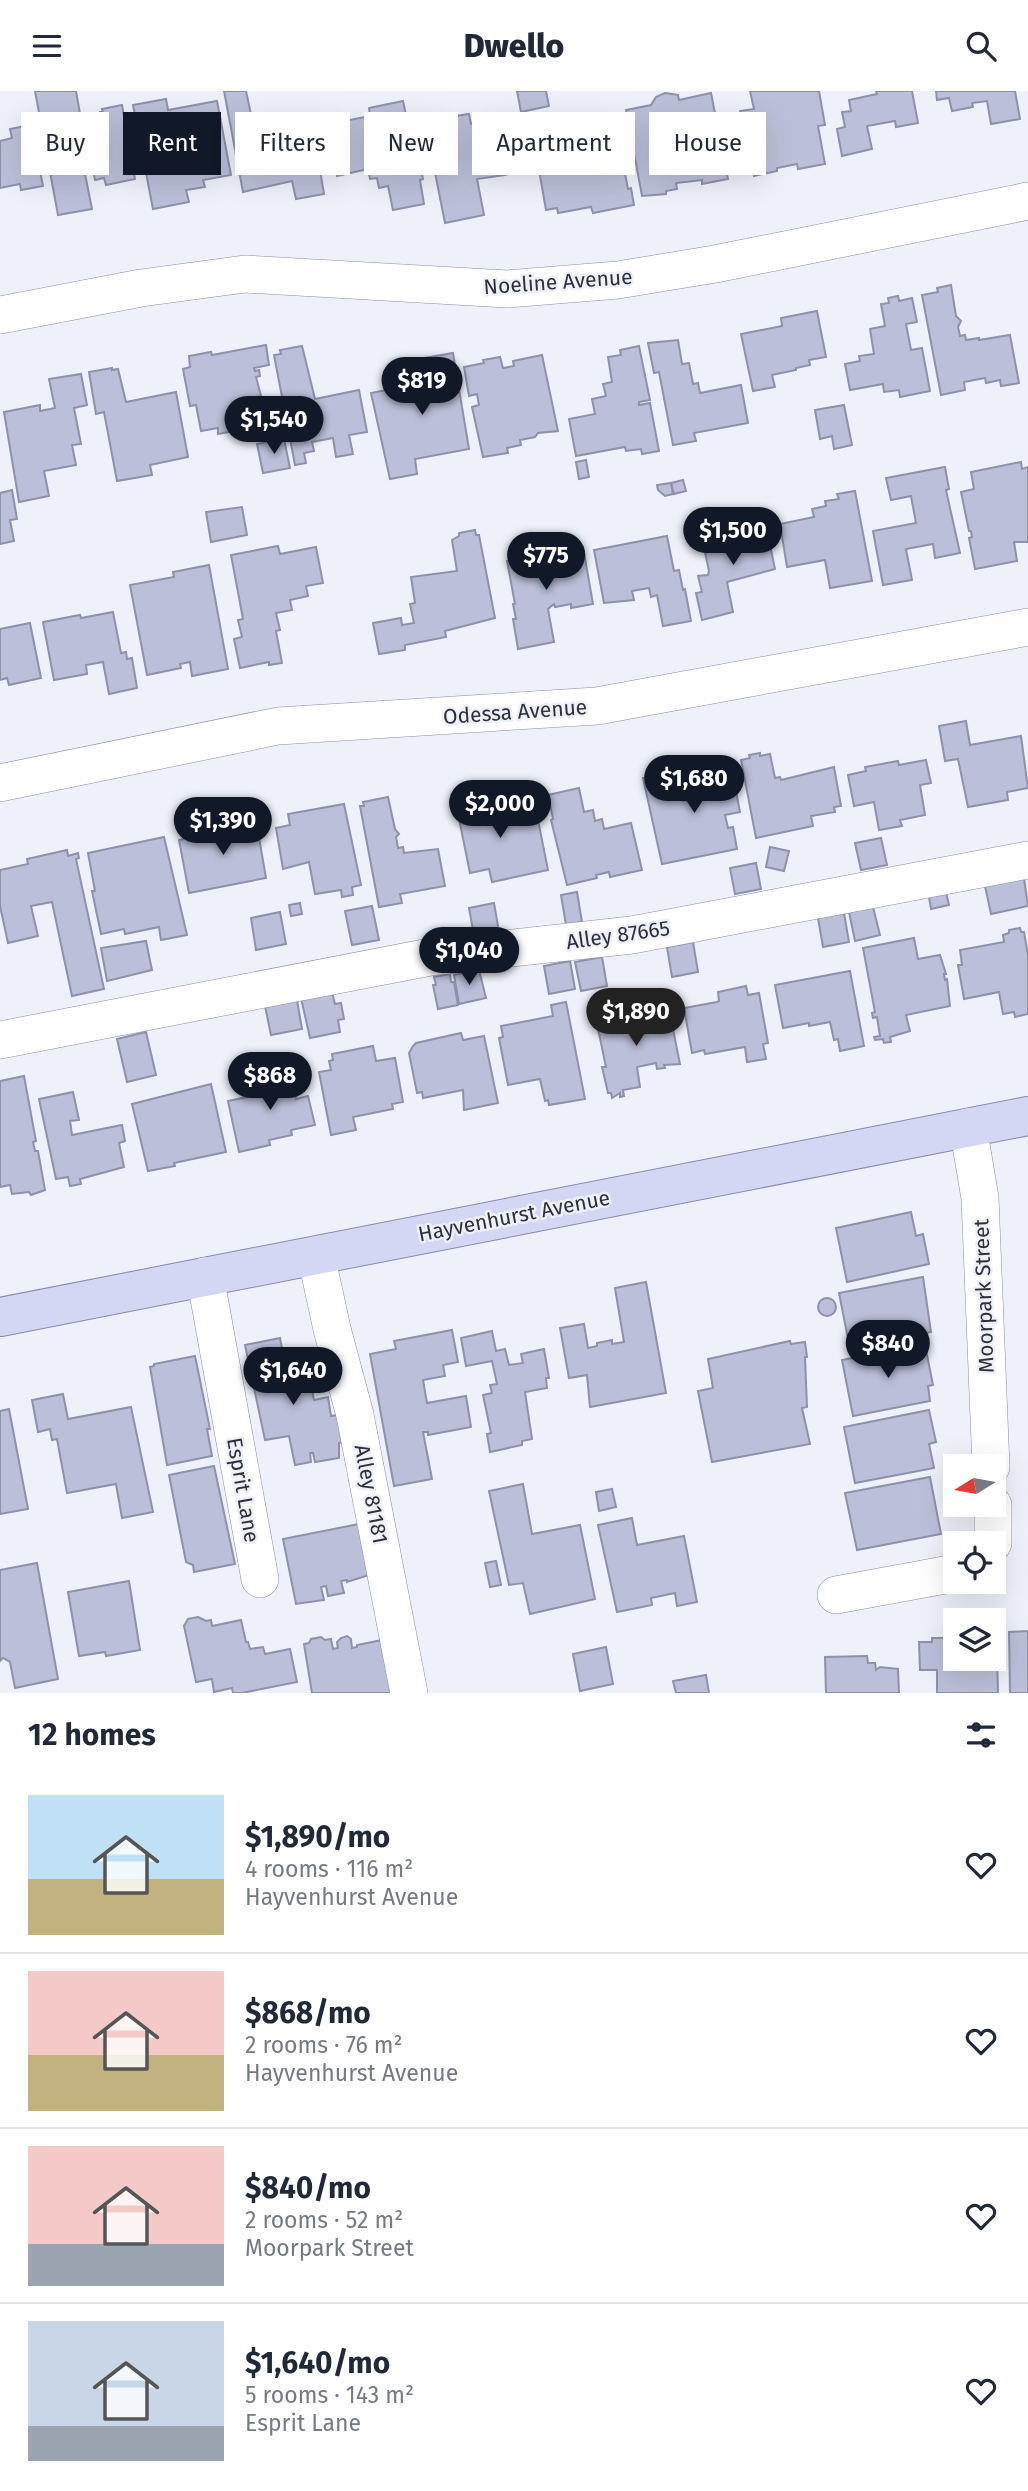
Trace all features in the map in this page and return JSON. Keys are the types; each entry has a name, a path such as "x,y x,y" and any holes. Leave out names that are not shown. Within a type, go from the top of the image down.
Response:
{"main road":[{"name":"Hayvenhurst Avenue","path":"0,1317 1028,1116"}],"street":[{"name":"Noeline Avenue","path":"0,315 141,288 245,274 508,289 618,280 715,264 1028,201"},
{"name":"Odessa Avenue","path":"0,783 278,726 597,706 1028,627"},
{"name":"Alley 87665","path":"0,1040 430,957 632,935 1028,860"},
{"name":"Moorpark Street","path":"968,1127 980,1198 990,1454"},
{"name":"Alley 81181","path":"316,1255 355,1416 409,1693"},
{"name":"Esprit Lane","path":"205,1276 260,1579"},
{"path":"836,1595 943,1575"}],"building":[{"path":"35,91 76,91 80,112 39,112"},
{"path":"224,91 246,91 250,112 235,112 235,149"},
{"path":"517,91 546,91 549,106 521,112"},
{"path":"750,91 819,91 825,125 818,126 825,164 798,169 797,164 766,173 766,112 740,111 754,109"},
{"path":"876,91 912,91 918,123 896,127 895,121 867,126 872,149 842,156 837,129 845,127 842,112 851,111 849,100 877,94"},
{"path":"936,91 1015,91 1020,119 991,124 987,101 972,103 973,107 952,111 949,98 937,100"},
{"path":"665,93 678,95 679,100 711,93 715,112 649,112 649,175 727,175 728,179 702,184 702,180 676,183 677,189 666,191 666,194 642,196 635,158 635,112 626,110 651,105 656,97"},
{"path":"166,99 168,110 217,101 219,112 134,112 133,105"},
{"path":"403,101 405,112 370,112 369,108"},
{"path":"122,105 123,175 134,175 135,179 106,185 104,178 95,180 94,175 109,175 109,112 103,112 102,109"},
{"path":"469,114 472,124 472,175 505,175 477,179 484,215 445,223 436,175 458,175 458,116"},
{"path":"364,117 364,170 350,173 350,120"},
{"path":"221,122 231,175 203,180 205,187 186,190 189,202 153,209 146,175 221,175"},
{"path":"21,127 21,175 41,175 43,186 21,190 20,184 0,188 0,141 12,138 10,129"},
{"path":"51,175 85,175 92,209 58,215"},
{"path":"240,175 321,175 324,194 296,199 292,181 243,192"},
{"path":"369,175 422,175 423,179 420,180 424,204 393,210 388,186 379,188 377,178 370,179"},
{"path":"540,175 625,175 634,205 593,213 591,207 558,213 557,208 546,210"},
{"path":"951,285 956,316 961,321 958,327 960,336 965,335 966,340 979,340 1010,335 1019,383 1001,386 1000,380 986,383 985,378 964,382 965,390 941,395 922,295 938,292 937,288"},
{"path":"898,296 899,301 912,298 917,322 906,324 911,350 922,348 930,391 900,397 899,390 884,392 883,384 850,390 845,364 860,361 859,356 874,354 870,329 885,326 881,304 889,303 888,298"},
{"path":"817,311 826,357 809,360 810,365 796,370 772,375 775,387 753,391 741,334 782,326 781,318"},
{"path":"678,340 682,364 689,363 693,384 698,383 700,393 741,385 748,423 694,433 696,441 673,445 659,372 654,373 648,343"},
{"path":"266,345 269,365 254,368 255,371 259,370 260,376 256,377 261,396 249,398 255,427 218,434 218,428 201,431 196,405 190,406 183,369 190,367 189,356 211,352 212,355"},
{"path":"302,346 315,399 359,390 367,432 349,435 353,454 336,457 333,438 312,442 314,451 304,453 306,463 295,465 274,355 281,354 280,350"},
{"path":"639,346 650,400 639,402 639,405 650,403 659,451 642,454 641,449 626,451 625,447 576,456 569,419 595,414 592,399 606,396 603,384 612,382 608,357 621,355 620,350"},
{"path":"453,353 469,449 415,459 417,474 390,479 371,393 423,383 418,359"},
{"path":"542,355 558,431 538,433 535,437 520,440 521,445 507,448 508,453 483,457 472,407 479,405 477,394 469,396 464,367 500,357 503,368 514,366 513,361"},
{"path":"118,369 126,402 176,392 188,457 150,465 152,475 117,481 104,412 96,414 89,372"},
{"path":"81,374 87,405 74,408 81,444 72,445 76,465 44,471 49,496 19,502 4,412 40,405 40,411 55,408 49,379"},
{"path":"844,405 852,445 834,449 832,436 820,439 815,410"},
{"path":"284,439 290,468 263,473 257,444"},
{"path":"586,460 589,477 579,479 576,462"},
{"path":"1021,462 1022,469 1028,467 1028,542 1014,542 1017,561 975,569 969,538 972,537 971,531 961,492 974,489 971,472"},
{"path":"945,467 949,489 946,490 960,553 935,558 933,544 906,549 912,580 883,585 873,531 916,523 911,496 891,500 886,478"},
{"path":"683,480 686,491 674,494 671,483"},
{"path":"671,483 673,494 665,496 658,490 657,485"},
{"path":"12,490 17,519 10,520 14,541 0,544 0,493"},
{"path":"855,491 872,581 830,588 825,560 787,567 780,524 814,517 812,509 826,506 825,501 839,499 837,494"},
{"path":"242,507 247,535 211,542 206,512"},
{"path":"765,521 775,569 727,582 733,612 702,620 696,593 702,592 698,576 708,575 709,571 703,543 743,535 741,526"},
{"path":"475,530 476,535 479,535 495,618 445,631 446,637 405,645 405,650 379,654 373,623 401,618 402,625 414,623 410,604 415,603 411,577 457,571 452,540 459,536 459,533"},
{"path":"667,536 674,571 679,570 683,590 685,589 691,621 663,626 657,595 651,597 649,588 632,591 634,600 604,603 594,550"},
{"path":"278,546 280,554 316,547 323,583 306,586 308,596 290,600 292,610 276,613 280,630 276,631 282,663 269,665 269,662 240,668 234,639 242,637 238,620 243,619 231,555"},
{"path":"583,547 593,604 571,608 571,604 555,607 554,604 548,609 554,642 518,649 513,619 516,619 515,604 507,561 537,555 538,560 560,556 559,551"},
{"path":"209,565 228,669 192,676 190,662 180,664 181,668 147,675 130,585 174,577 173,572"},
{"path":"113,612 121,653 126,652 127,659 132,658 137,688 109,694 103,662 86,665 87,674 54,680 43,622"},
{"path":"30,623 41,678 9,685 7,678 0,680 0,629"},
{"path":"966,721 970,745 1021,736 1028,788 1007,792 1008,800 968,807 958,759 945,761 939,726"},
{"path":"760,753 760,756 770,754 775,778 780,777 781,780 834,767 841,806 834,807 835,812 811,816 813,826 756,838 741,760"},
{"path":"926,760 931,783 920,785 925,815 900,820 902,826 879,830 874,802 854,806 848,775 866,771 865,767 898,761 899,765"},
{"path":"730,761 740,812 725,815 728,828 733,827 737,849 662,864 643,778 670,772 675,799 683,798 683,801 703,797 697,768"},
{"path":"579,788 584,812 593,810 595,821 602,819 604,829 631,823 642,870 610,877 609,872 596,875 597,878 567,885 551,820 553,819 548,795"},
{"path":"476,794 477,800 489,797 491,818 532,810 533,816 537,815 548,870 492,882 489,869 470,873 455,799"},
{"path":"388,797 395,829 399,834 396,837 398,848 403,847 404,853 438,849 445,886 400,894 402,903 379,907 360,806 364,806 363,802"},
{"path":"344,804 361,885 352,887 353,895 342,897 341,890 315,894 309,862 283,869 276,828 290,825 288,814"},
{"path":"256,820 266,878 189,893 179,840 196,836 195,832"},
{"path":"164,837 187,935 161,940 159,927 125,934 124,929 101,934 88,853"},
{"path":"881,838 887,865 861,870 855,843"},
{"path":"770,847 789,851 784,871 766,867"},
{"path":"67,850 68,856 78,853 79,858 76,859 104,989 72,996 52,902 31,906 38,936 8,943 0,906 0,870 28,864 27,859"},
{"path":"756,863 761,889 735,894 730,868"},
{"path":"1024,878 1028,906 991,914 985,886"},
{"path":"945,888 949,905 931,909 928,891"},
{"path":"577,892 582,922 566,925 561,895"},
{"path":"300,903 302,914 291,916 289,905"},
{"path":"494,903 499,932 474,936 469,908"},
{"path":"372,906 379,940 352,945 345,911"},
{"path":"873,907 880,935 855,941 849,912"},
{"path":"280,912 286,944 256,950 251,918"},
{"path":"844,913 849,942 823,947 818,918"},
{"path":"1020,928 1021,932 1024,932 1028,955 1028,1014 1015,1017 1014,1012 1003,1014 999,992 964,999 958,965 962,965 960,950 1004,942 1003,935 1009,933 1009,930"},
{"path":"914,938 918,959 940,955 946,974 945,980 947,979 950,1006 906,1015 910,1031 890,1037 891,1042 875,1040 874,1037 880,1036 877,1017 873,1018 872,1013 875,1012 863,948"},
{"path":"146,941 152,970 107,981 101,948"},
{"path":"693,942 698,972 672,977 667,947"},
{"path":"602,957 607,986 581,991 575,962"},
{"path":"570,961 575,989 549,994 544,966"},
{"path":"479,970 486,998 459,1004 454,975"},
{"path":"850,971 864,1046 840,1051 830,1022 783,1028 775,985"},
{"path":"450,974 458,1005 438,1009 434,977"},
{"path":"746,986 748,995 759,993 768,1043 763,1044 766,1059 747,1062 745,1047 705,1054 704,1050 692,1053 684,1008 717,1002 718,992"},
{"path":"332,992 335,1004 341,1003 344,1019 338,1020 340,1032 310,1038 301,998"},
{"path":"297,1000 302,1029 271,1035 265,1006"},
{"path":"566,1002 585,1099 549,1105 548,1100 545,1101 540,1079 508,1085 499,1038 503,1037 501,1026 553,1016 551,1005"},
{"path":"669,1009 680,1064 664,1065 665,1068 657,1069 656,1063 637,1067 640,1087 623,1090 624,1096 620,1097 620,1093 612,1098 611,1093 608,1093 602,1067 606,1067 597,1024"},
{"path":"146,1032 156,1075 127,1082 117,1039"},
{"path":"461,1033 463,1040 484,1036 498,1103 464,1110 463,1090 423,1098 422,1092 417,1093 409,1053 413,1046 416,1043"},
{"path":"373,1046 376,1061 395,1058 403,1102 392,1104 393,1109 353,1117 356,1130 331,1135 319,1072 331,1070 329,1061 333,1060 332,1054"},
{"path":"291,1065 296,1099 308,1096 315,1125 291,1130 292,1135 269,1140 270,1145 239,1152 228,1101 266,1093 262,1071"},
{"path":"24,1076 36,1141 33,1142 35,1151 38,1151 45,1190 31,1195 29,1192 12,1194 10,1185 0,1187 0,1081"},
{"path":"211,1084 226,1152 148,1171 132,1104"},
{"path":"73,1092 79,1120 70,1121 72,1135 122,1125 125,1141 119,1143 124,1167 80,1179 81,1184 70,1186 68,1177 56,1179 39,1099"},
{"path":"911,1212 916,1236 923,1234 929,1264 847,1282 836,1228"},
{"path":"923,1277 931,1332 850,1349 839,1293"},
{"path":"646,1282 666,1393 590,1407 587,1375 569,1378 560,1328 584,1324 588,1348 612,1340 612,1344 624,1342 615,1288"},
{"path":"823,1298 831,1298 836,1307 834,1314 823,1316 818,1311 818,1303"},
{"path":"452,1330 458,1362 443,1365 445,1376 423,1380 427,1403 466,1396 471,1427 428,1435 428,1432 423,1432 432,1479 394,1486 370,1354 396,1349 394,1341"},
{"path":"492,1331 496,1351 505,1349 509,1365 523,1363 521,1354 544,1349 549,1378 546,1378 547,1388 525,1392 532,1439 522,1441 522,1445 490,1452 487,1434 491,1433 483,1395 492,1393 490,1385 497,1384 492,1361 466,1366 461,1338"},
{"path":"280,1338 288,1380 283,1381 284,1385 310,1380 314,1400 328,1397 331,1416 343,1414 348,1441 339,1443 339,1458 315,1462 313,1453 310,1453 311,1462 295,1465 289,1436 265,1440 245,1345"},
{"path":"790,1341 791,1344 805,1342 807,1407 802,1408 810,1444 712,1462 698,1391 713,1388 708,1359"},
{"path":"925,1345 933,1385 928,1386 930,1401 853,1416 842,1360"},
{"path":"195,1356 210,1429 207,1429 212,1456 167,1465 150,1367"},
{"path":"63,1394 68,1419 131,1407 153,1512 122,1518 116,1484 67,1493 57,1439 52,1440 50,1429 38,1432 32,1400"},
{"path":"9,1409 28,1509 0,1514 0,1411"},
{"path":"929,1410 936,1442 929,1444 934,1468 855,1483 844,1427"},
{"path":"214,1466 235,1564 194,1572 193,1565 186,1562 169,1475"},
{"path":"930,1477 941,1534 857,1550 845,1493"},
{"path":"523,1484 532,1534 580,1525 595,1599 530,1614 523,1583 509,1585 489,1491"},
{"path":"612,1489 616,1507 599,1511 596,1492"},
{"path":"632,1518 637,1545 684,1536 697,1602 677,1606 675,1593 651,1598 652,1605 617,1612 598,1525"},
{"path":"359,1524 369,1575 347,1582 341,1581 344,1593 328,1596 326,1586 321,1587 324,1600 296,1604 283,1539"},
{"path":"496,1561 501,1585 490,1587 485,1563"},
{"path":"37,1563 58,1679 15,1688 10,1662 3,1658 0,1661 0,1570"},
{"path":"129,1581 140,1650 106,1656 105,1652 79,1656 68,1592"},
{"path":"198,1617 211,1620 212,1626 241,1620 250,1649 263,1647 265,1654 290,1649 297,1682 233,1693 232,1688 214,1692 212,1679 196,1682 184,1626 188,1619"},
{"path":"1028,1631 1028,1693 1010,1693 1009,1632"},
{"path":"347,1636 351,1639 352,1648 382,1640 392,1693 312,1693 304,1644 321,1637 325,1640 331,1639 333,1649 338,1648 337,1642"},
{"path":"932,1638 943,1638 943,1671 997,1671 998,1693 937,1693 937,1670 920,1670 919,1642 932,1642"},
{"path":"606,1647 613,1684 580,1691 573,1654"},
{"path":"867,1656 868,1663 875,1663 876,1670 880,1667 898,1669 899,1693 826,1693 825,1657"},
{"path":"706,1675 709,1693 676,1693 673,1681"}]}
